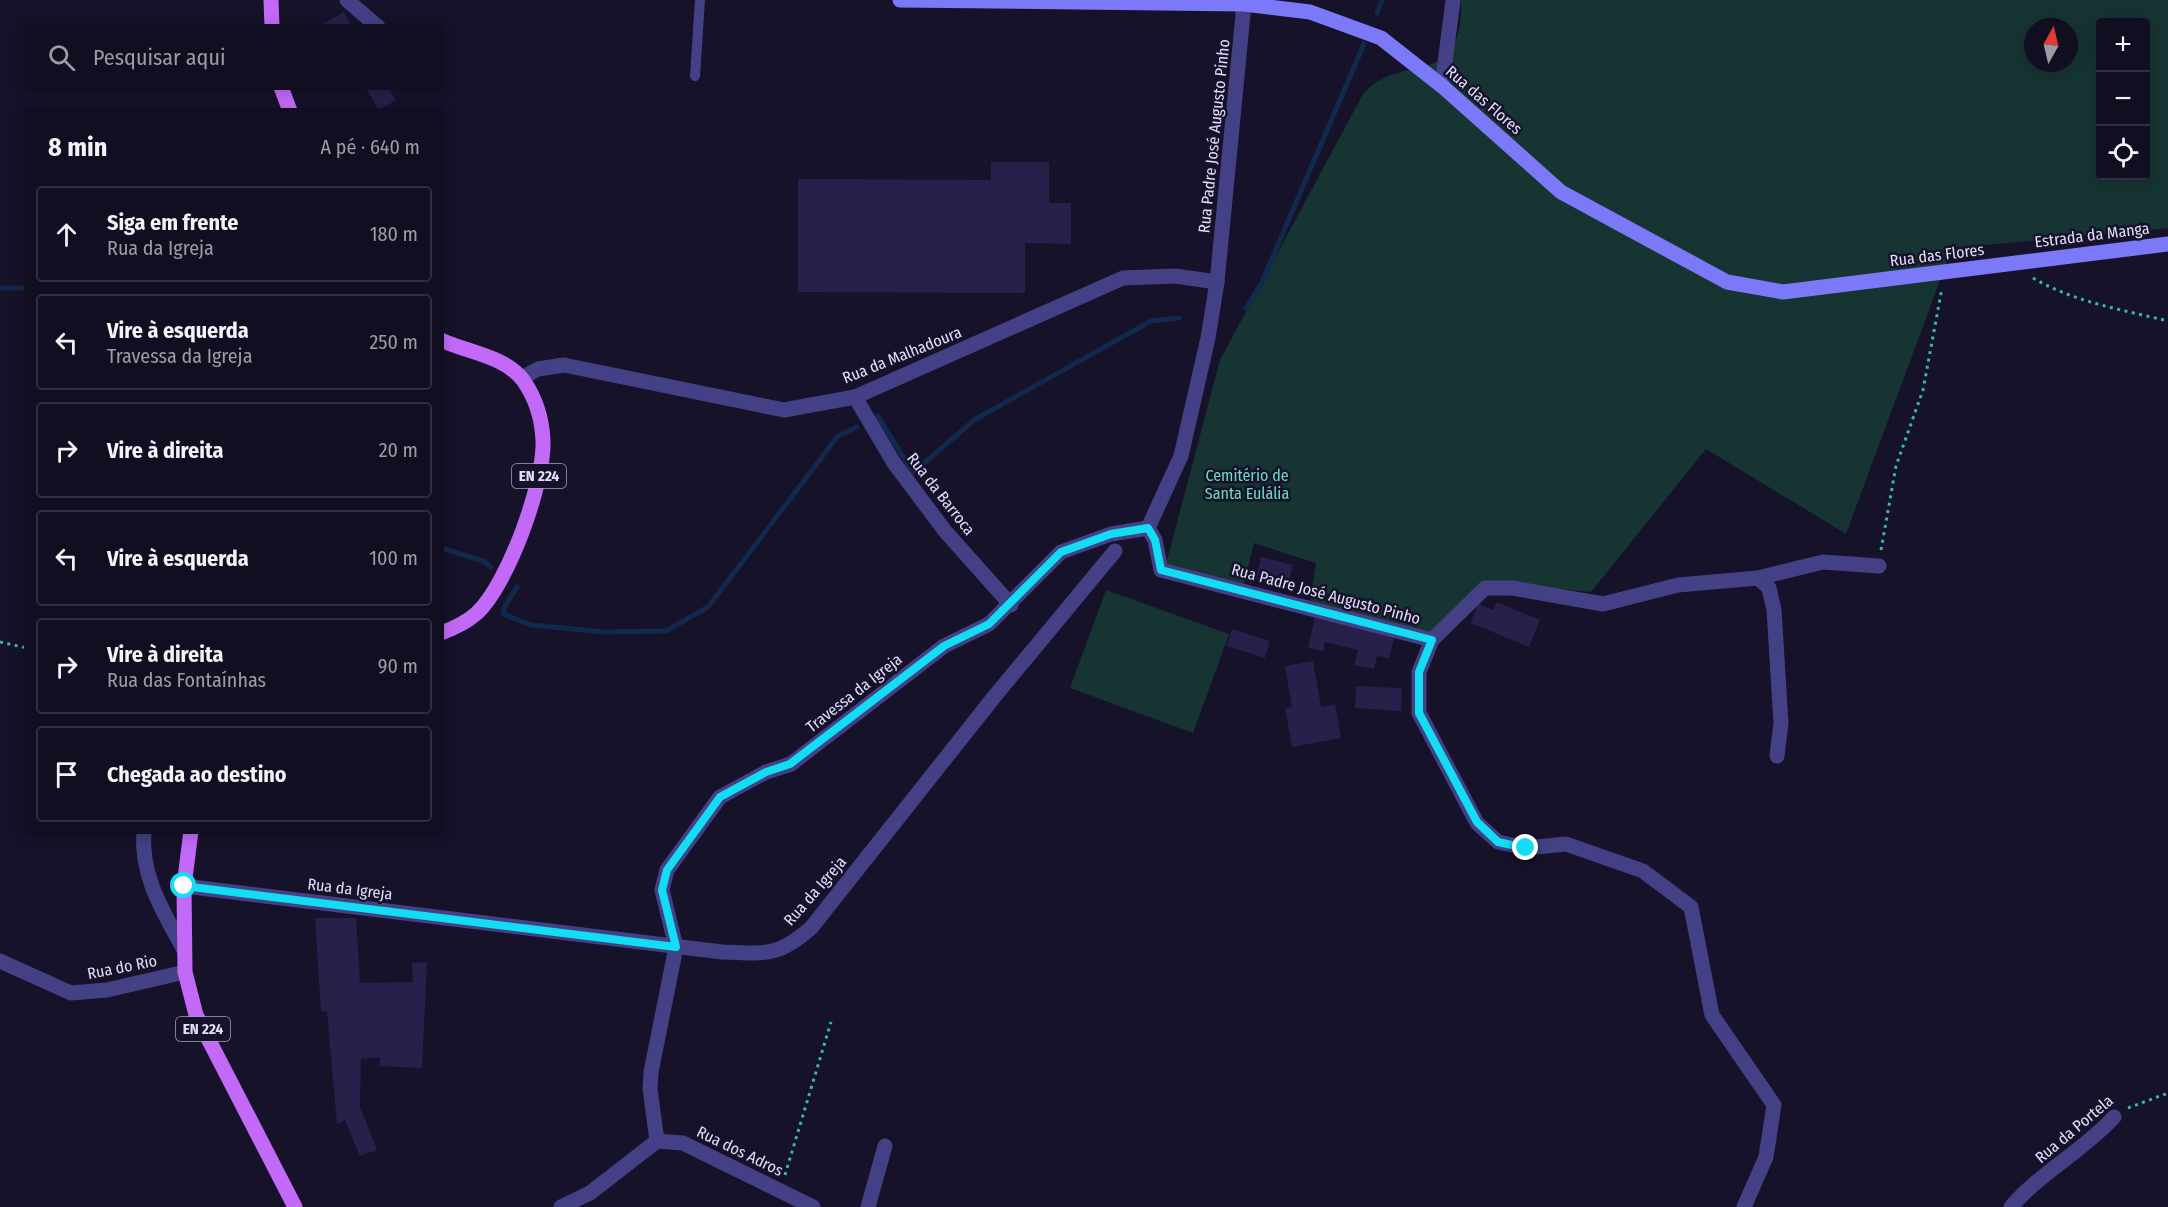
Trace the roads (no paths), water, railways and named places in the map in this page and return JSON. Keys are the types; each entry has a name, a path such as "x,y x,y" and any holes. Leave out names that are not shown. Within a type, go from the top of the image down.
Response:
{"main road":[{"path":"271,0 272,24"},
{"path":"282,90 289,108"},
{"name":"EN 224","path":"444,341 496,360 522,378 538,408 543,441 538,482 513,557 498,588 476,614 444,631"},
{"name":"EN 224","path":"191,834 184,886 184,950 185,972 196,1015 295,1207"}],"street":[{"path":"347,0 375,24"},
{"name":"Rua das Flores","path":"900,0 1244,4 1310,12 1381,38 1442,86 1561,192 1727,282 1784,292 2021,262"},
{"path":"1442,86 1453,0"},
{"name":"Rua Padre José Augusto Pinho","path":"1244,4 1217,282 1208,338 1181,456 1148,528 1155,540 1161,570 1432,640 1485,588 1512,588 1603,604 1678,585 1758,578 1823,562 1879,566"},
{"name":"Estrada da Manga","path":"2021,262 2168,243"},
{"name":"Rua da Malhadoura","path":"522,378 538,369 564,365 784,410 855,397 1123,278 1175,276 1217,282"},
{"name":"Rua da Barroca","path":"855,397 894,463 945,531 1011,605"},
{"name":"Travessa da Igreja","path":"676,947 662,890 667,870 720,797 766,772 790,764 944,646 989,624 1011,605 1061,552 1111,534 1148,528"},
{"name":"Rua da Igreja","path":"184,886 676,947 722,952 771,953 790,946 804,934 1114,551"},
{"path":"1758,578 1768,588 1774,610 1781,723 1777,756"},
{"path":"1432,640 1419,672 1419,713 1477,822 1498,842 1526,848 1566,844 1643,871 1691,908 1712,1015 1774,1105 1766,1157 1744,1207"},
{"path":"144,834 142,851 147,874 157,900 184,950"},
{"path":"561,1207 590,1193 657,1141 650,1089 651,1072 676,947"},
{"name":"Rua do Rio","path":"0,961 71,993 107,990 185,972"},
{"name":"Rua da Portela","path":"2011,1207 2023,1193 2095,1137 2114,1117"},
{"name":"Rua dos Adros","path":"657,1141 683,1143 813,1207"},
{"path":"868,1207 885,1146"}],"lane":[{"path":"695,76 700,0"}],"waterway":[{"path":"1377,13 1382,0"},
{"path":"1246,308 1262,282 1364,44"},
{"path":"0,288 24,288"},
{"path":"878,416 913,473 974,420 1151,321 1179,318"},
{"path":"517,587 505,606 503,614 531,625 604,632 666,631 708,607 838,436 857,427"},
{"path":"444,549 483,561 491,567"}],"park label":[{"name":"Cemitério de Santa Eulália","path":"1247,484"}]}
